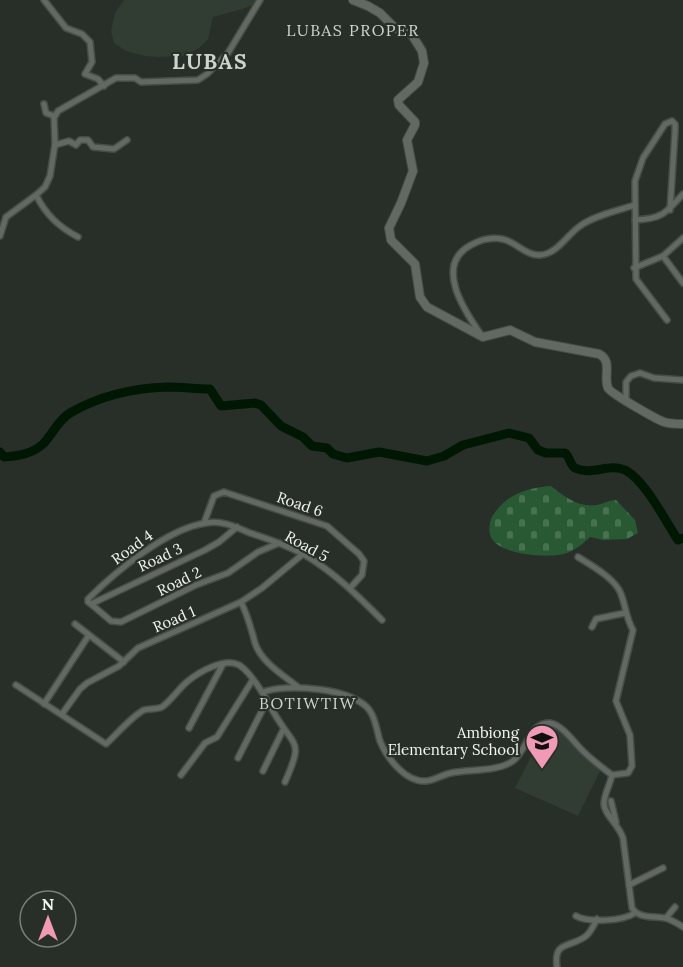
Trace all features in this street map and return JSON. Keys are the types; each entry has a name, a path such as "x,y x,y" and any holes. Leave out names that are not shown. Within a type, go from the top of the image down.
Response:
{"main road":[{"path":"353,0 380,13 395,28 412,35 424,57 418,82 398,100 399,105 415,122 407,140 413,171 389,228 389,235 394,244 415,264 422,302 427,307 483,337 510,330 535,342 604,356 607,362 608,389 612,394 667,423 683,424"}],"street":[{"path":"44,0 66,28 87,36 90,42 92,62 85,74 98,79 104,86"},
{"path":"0,236 6,217 45,187 50,176 55,145 54,116 58,111 116,78 135,78 141,82 198,80 215,68 228,53 260,0"},
{"path":"44,104 46,113 54,116"},
{"path":"667,320 636,279 634,268 635,181 643,158 665,124 672,121 675,124 675,132 670,210"},
{"path":"55,145 69,141 76,145 80,140 88,140 93,147 114,149 127,140"},
{"path":"635,220 654,219 670,210 683,194"},
{"path":"36,195 55,222 78,237"},
{"path":"483,337 471,321 455,288 455,262 458,255 477,242 503,239 533,254 540,255 553,250 581,225 635,205"},
{"path":"634,268 663,256 683,238"},
{"path":"663,256 683,283"},
{"path":"626,402 626,382 635,374 683,380"},
{"name":"Road 6","path":"204,523 214,496 224,492 327,526 364,561 362,575 350,588"},
{"name":"Road 5","path":"204,523 223,522 303,554 350,588 382,620"},
{"name":"Road 4","path":"91,604 88,598 148,549 166,538 204,523"},
{"name":"Road 3","path":"91,604 205,550 237,528"},
{"name":"Road 2","path":"91,604 111,621 121,622 196,585 228,573 258,552 279,543"},
{"name":"Road 1","path":"62,714 80,689 124,662 138,648 241,602 303,554"},
{"path":"263,692 272,688 298,687 335,693 365,705 371,712 386,753 404,774 419,781 432,781 446,774 502,766 511,762 522,752 533,732 542,724 548,723 560,728 612,775 628,773 632,766 630,735 616,701 633,630 625,613 620,590 602,572 578,557"},
{"path":"241,602 252,626 257,648 269,664 298,687"},
{"path":"592,627 596,619 625,613"},
{"path":"75,624 124,662"},
{"path":"44,704 89,635"},
{"path":"16,685 106,744 142,711 162,707 192,678 223,664 235,663 240,665 263,692 283,729 294,741 296,747 293,765 285,782"},
{"path":"189,728 223,664"},
{"path":"181,775 205,743 217,737 252,681"},
{"path":"238,758 267,701"},
{"path":"263,771 283,729"},
{"path":"612,775 604,805 606,812 617,823"},
{"path":"611,801 623,838 632,908 635,913 643,916 666,918 683,927"},
{"path":"629,885 663,868"},
{"path":"666,918 675,907"},
{"path":"576,916 583,919 622,919 635,913"},
{"path":"676,923 683,917"},
{"path":"557,967 556,959 562,946 585,937 597,919"}],"shaded area":[{"path":"124,0 256,0 252,5 242,9 213,17 208,39 199,48 184,56 158,57 126,51 114,43 111,31 115,13"},
{"path":"547,725 562,731 601,769 578,816 515,788"}],"green space":[{"path":"551,486 566,497 584,505 597,505 616,500 635,520 638,533 627,539 603,540 590,537 570,552 550,556 516,552 506,549 492,539 489,531 491,519 503,503 524,491"}],"waterway":[{"path":"0,452 4,457 34,450 43,444 66,416 81,407 105,398 130,391 156,388 210,389 221,406 255,403 261,405 281,426 303,437 312,446 327,448 333,454 347,458 379,452 427,461 444,456 463,445 509,433 529,438 538,450 546,453 565,453 575,468 588,471 619,468 633,475 647,492 678,540 683,538"}],"place":[{"name":"Ambiong Elementary School","path":"542,770"}],"district":[{"name":"LUBAS PROPER","path":"353,30"},
{"name":"LUBAS","path":"210,61"},
{"name":"BOTIWTIW","path":"308,703"}]}
